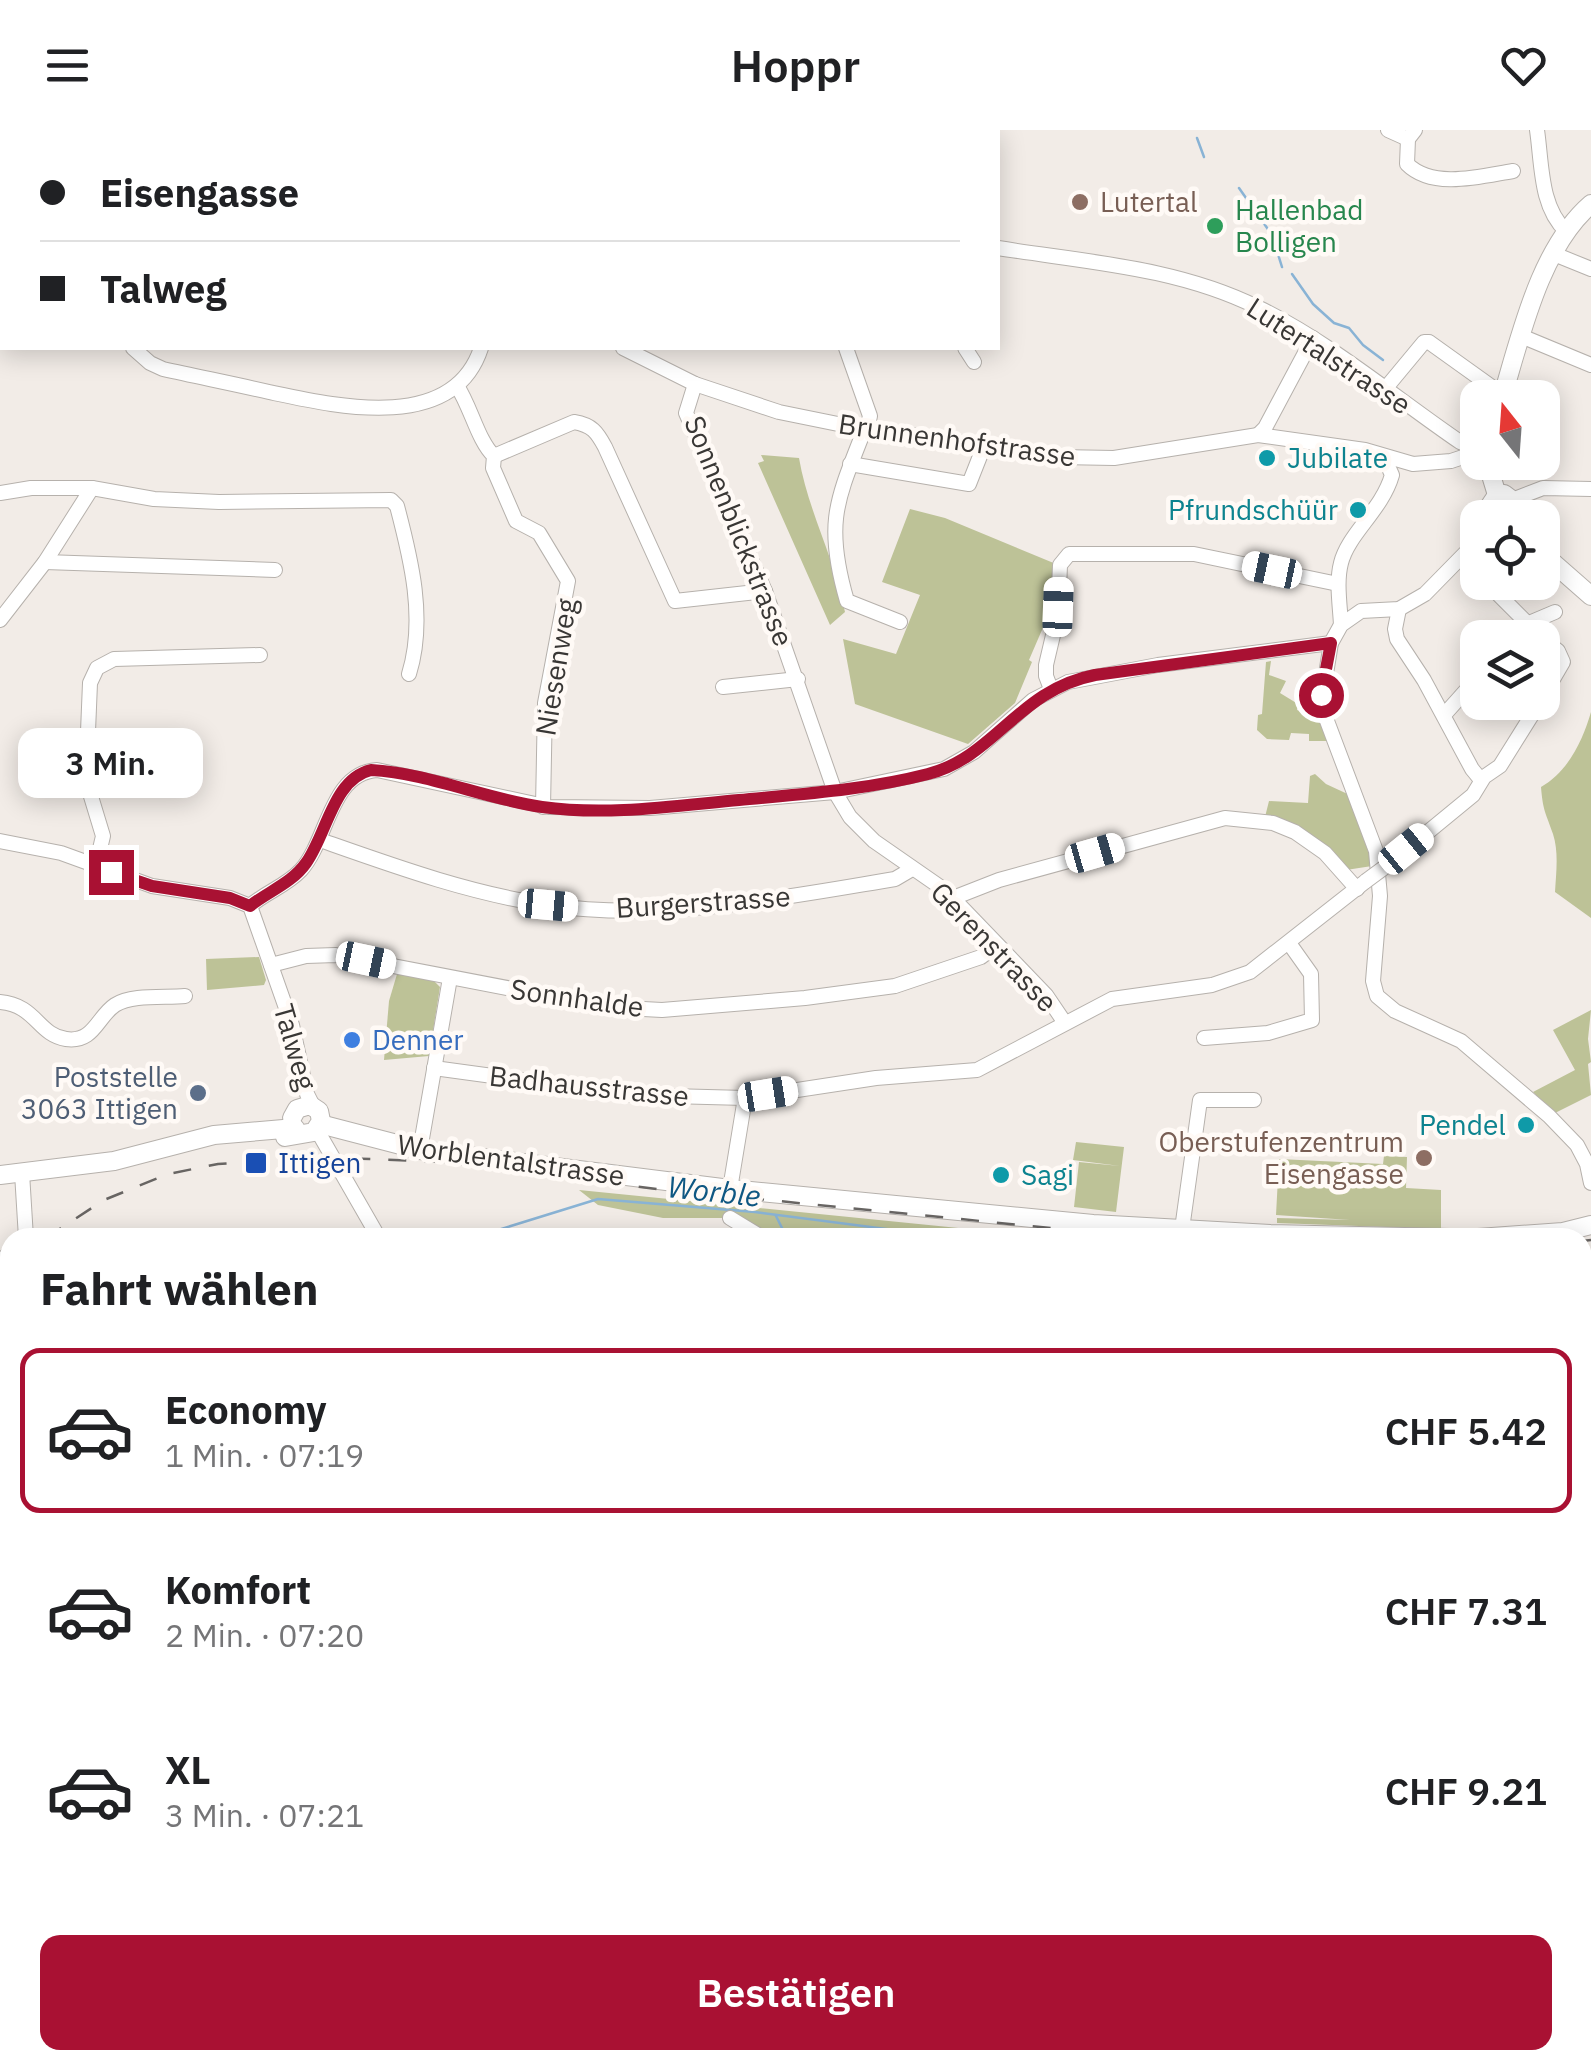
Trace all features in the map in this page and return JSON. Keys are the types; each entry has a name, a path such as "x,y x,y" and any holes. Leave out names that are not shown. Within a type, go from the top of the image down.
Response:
{"main road":[{"path":"1507,380 1554,254 1566,231 1591,204"},
{"path":"1560,569 1591,596"},
{"name":"Worblentalstrasse","path":"0,1175 114,1161 214,1135 306,1121 420,1150 730,1189 1152,1228"}],"street":[{"path":"1388,130 1411,134 1407,164 1414,171 1464,180 1514,171"},
{"path":"1537,130 1546,199 1551,215 1566,231"},
{"name":"Lutertalstrasse","path":"1000,248 1188,280 1258,307 1312,338 1460,442"},
{"path":"1554,254 1591,268"},
{"path":"1521,336 1591,364"},
{"path":"1258,434 1265,428 1312,338"},
{"path":"1386,389 1424,342 1480,380"},
{"path":"136,350 160,368 348,407 407,404 457,386 472,369 480,350"},
{"name":"Brunnenhofstrasse","path":"627,350 695,384 779,412 984,446 1100,459 1258,434 1358,449 1413,464 1460,457"},
{"path":"847,350 870,416 838,496 834,543 846,600 900,622"},
{"path":"966,350 974,362"},
{"name":"Sonnenblickstrasse","path":"695,384 686,413 766,592 834,792"},
{"name":"Niesenweg","path":"457,386 494,456 494,468 516,521 539,533 568,581 545,703 543,807"},
{"path":"494,456 574,422 586,424 597,432 605,447 675,601 766,592"},
{"path":"850,464 969,484 984,446"},
{"path":"1382,502 1392,475 1384,457"},
{"path":"1341,625 1344,555 1413,464"},
{"path":"0,493 32,488 92,488 154,499 219,502 391,500 397,506 415,574 409,674"},
{"path":"2,615 45,562 92,488"},
{"path":"1515,500 1539,489 1591,489"},
{"path":"1051,689 1046,672 1058,614 1060,565 1069,554 1194,554 1340,590 1361,611"},
{"path":"1460,561 1431,590 1399,609 1361,611 1341,625 1331,643 1322,705 1364,817 1378,867 1379,907 1372,977 1375,992 1395,1012 1461,1040 1538,1107 1576,1145 1587,1164 1591,1183"},
{"path":"45,562 274,570"},
{"path":"1502,600 1522,620"},
{"path":"1399,609 1397,639 1482,780"},
{"path":"1548,620 1555,612"},
{"path":"0,842 40,848 152,886 230,898 250,906 299,872 320,840 349,780 371,770 543,807 650,808 834,792 921,776 956,763 1051,689 1095,675 1331,643"},
{"path":"96,866 103,836 88,793 86,767 90,683 97,668 114,658 260,654"},
{"name":"Sonnenblickstrasse","path":"723,687 798,679"},
{"path":"1444,715 1460,697"},
{"name":"Badhausstrasse","path":"434,1068 632,1095 745,1098 876,1078 966,1073 998,1062 1120,997 1226,982 1258,967 1469,799 1482,780 1500,766 1529,720"},
{"name":"Gerenstrasse","path":"834,792 874,841 953,898 1057,1008 1065,1023"},
{"path":"953,898 1000,880 1225,818 1259,820 1296,832 1362,885"},
{"name":"Burgerstrasse","path":"320,840 474,891 548,905 608,910 772,900 895,879 912,869"},
{"name":"Talweg","path":"250,906 292,1025 307,1094 306,1121 372,1228"},
{"path":"1204,1038 1268,1033 1312,1020 1311,974 1289,943"},
{"name":"Sonnhalde","path":"270,965 306,956 336,955 606,1007 662,1010 895,986 981,958 997,946"},
{"path":"420,1150 450,978"},
{"path":"0,1002 25,1008 40,1026 69,1040 88,1035 120,1003 185,996"},
{"path":"730,1189 745,1098"},
{"path":"1182,1228 1200,1100 1254,1100"},
{"path":"22,1173 25,1228"},
{"path":"730,1218 746,1228"}],"green space":[{"path":"761,455 799,458 845,612 830,625 758,463 764,461"},
{"path":"910,509 945,518 1056,564 1054,602 1015,703 968,744 855,704 843,639 896,654 920,595 882,582"},
{"path":"1271,661 1269,675 1286,681 1280,693 1298,704 1297,710 1320,717 1329,741 1309,741 1309,734 1291,733 1289,740 1267,739 1257,730 1266,662"},
{"path":"1591,712 1591,918 1555,892 1556,848 1541,787 1559,773 1573,754"},
{"path":"1315,774 1326,784 1354,797 1365,825 1372,866 1346,870 1265,817 1269,801 1308,803 1310,776"},
{"path":"259,957 264,985 207,990 206,959"},
{"path":"397,974 434,981 440,987 429,1056 384,1060 389,1001"},
{"path":"1591,1010 1591,1095 1555,1113 1533,1092 1575,1070 1553,1030"},
{"path":"1076,1142 1124,1147 1116,1212 1074,1207 1079,1162 1120,1166 1073,1160"},
{"path":"1384,1156 1407,1157 1406,1188 1441,1190 1441,1228 1277,1223 1277,1218 1350,1220 1276,1215 1279,1159 1383,1164"},
{"path":"579,1190 959,1228 747,1228 730,1218 663,1218 598,1205"}],"waterway":[{"path":"1197,138 1204,157"},
{"path":"1239,188 1272,235 1282,267"},
{"path":"1292,274 1313,304 1334,323 1349,328 1383,360"},
{"name":"Worble","path":"504,1228 598,1199 755,1212 879,1228"},
{"path":"776,1216 782,1228"}],"railway":[{"path":"61,1228 104,1200 168,1174 218,1164 316,1157 446,1162 657,1189 1051,1228"}],"place":[{"name":"Lutertal","path":"1080,202"},
{"name":"Hallenbad Bolligen","path":"1215,226"},
{"name":"Jubilate","path":"1267,458"},
{"name":"Pfrundschüür","path":"1358,510"},
{"name":"Denner","path":"352,1040"},
{"name":"Poststelle 3063 Ittigen","path":"198,1093"},
{"name":"Pendel","path":"1526,1125"},
{"name":"Oberstufenzentrum Eisengasse","path":"1424,1158"},
{"name":"Ittigen","path":"256,1163"},
{"name":"Sagi","path":"1001,1175"}],"route":[{"path":"111,872 152,886 242,900 250,906 299,872 320,840 344,787 355,775 371,770 543,807 650,808 834,792 933,773 974,752 1051,689 1095,675 1331,643 1321,695"}]}
